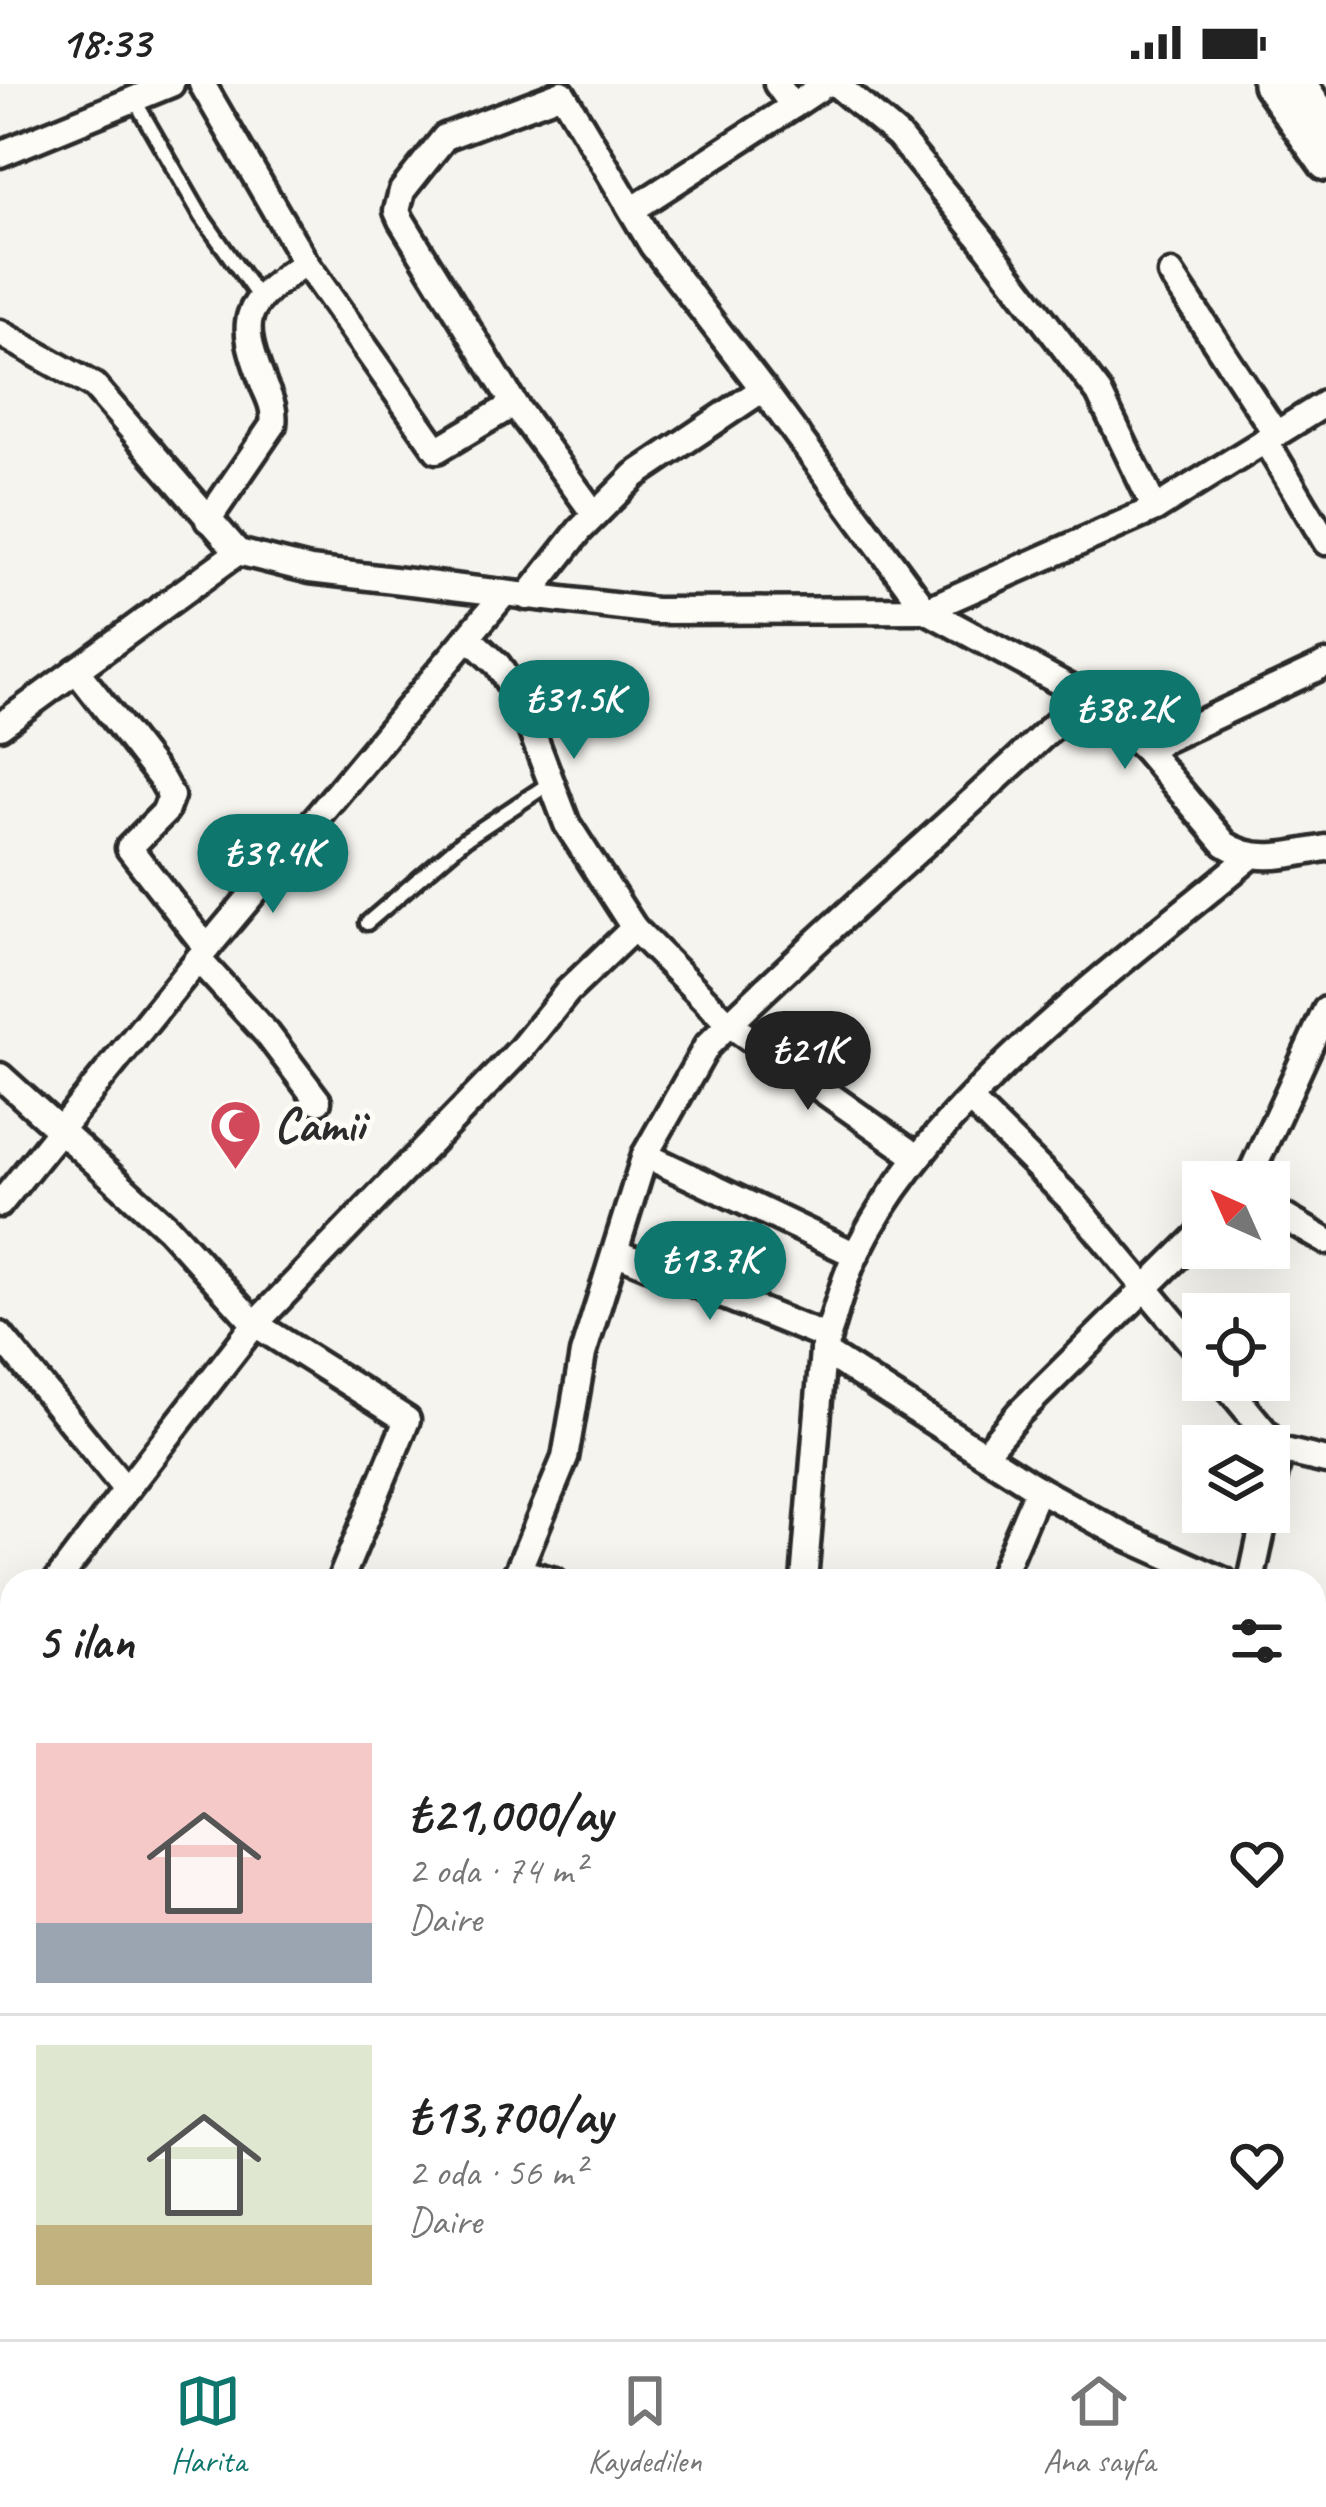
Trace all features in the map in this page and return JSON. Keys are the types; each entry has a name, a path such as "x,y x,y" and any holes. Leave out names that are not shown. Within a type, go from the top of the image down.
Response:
{"main road":[{"path":"1270,84 1326,163"},
{"path":"1300,84 1326,124"}],"street":[{"path":"0,154 171,84"},
{"path":"202,84 305,262 437,450 514,404"},
{"path":"776,84 794,106"},
{"path":"632,211 826,84"},
{"path":"836,84 898,136 1060,341 1099,393 1155,508"},
{"path":"595,515 514,404 401,220 398,200 446,137 561,88 652,246 926,610 1085,696 1145,749 1226,844 1250,856 1326,848"},
{"path":"208,520 273,424 272,402 248,333 250,315 259,298 305,262"},
{"path":"1171,274 1271,437 1326,542"},
{"path":"0,333 94,386 238,552 310,570 655,611 926,610 1155,508 1326,403"},
{"path":"0,1204 468,637 635,475 764,389"},
{"path":"0,726 238,552"},
{"path":"468,637 498,665 521,703 567,824 634,928 729,1024 917,1157"},
{"path":"1145,749 1326,664"},
{"path":"76,670 171,796 165,812 129,848 202,954 318,1101"},
{"path":"518,1569 565,1458 583,1354 645,1155 707,1046 844,912 990,786 1085,696"},
{"path":"805,1569 825,1344 856,1255 917,1157 1018,1052 1250,856"},
{"path":"66,1569 255,1324 634,928"},
{"path":"1258,1161 1319,1044 1326,1010"},
{"path":"0,1076 168,1228 255,1324 407,1420 345,1569"},
{"path":"971,1101 1075,1204 1182,1332"},
{"path":"645,1155 856,1255"},
{"path":"1290,1220 1326,1241"},
{"path":"615,1252 825,1344 1038,1489 1197,1569"},
{"path":"984,1454 1019,1413 1182,1252"},
{"path":"0,1335 126,1490"},
{"path":"1239,1401 1259,1425"},
{"path":"1290,1452 1326,1461"},
{"path":"1004,1569 1038,1489"},
{"path":"1254,1569 1261,1533"}],"lane":[{"path":"134,99 202,217 259,298"},
{"path":"367,923 464,840 550,783"}],"place":[{"name":"Camii","path":"235,1171"}]}
